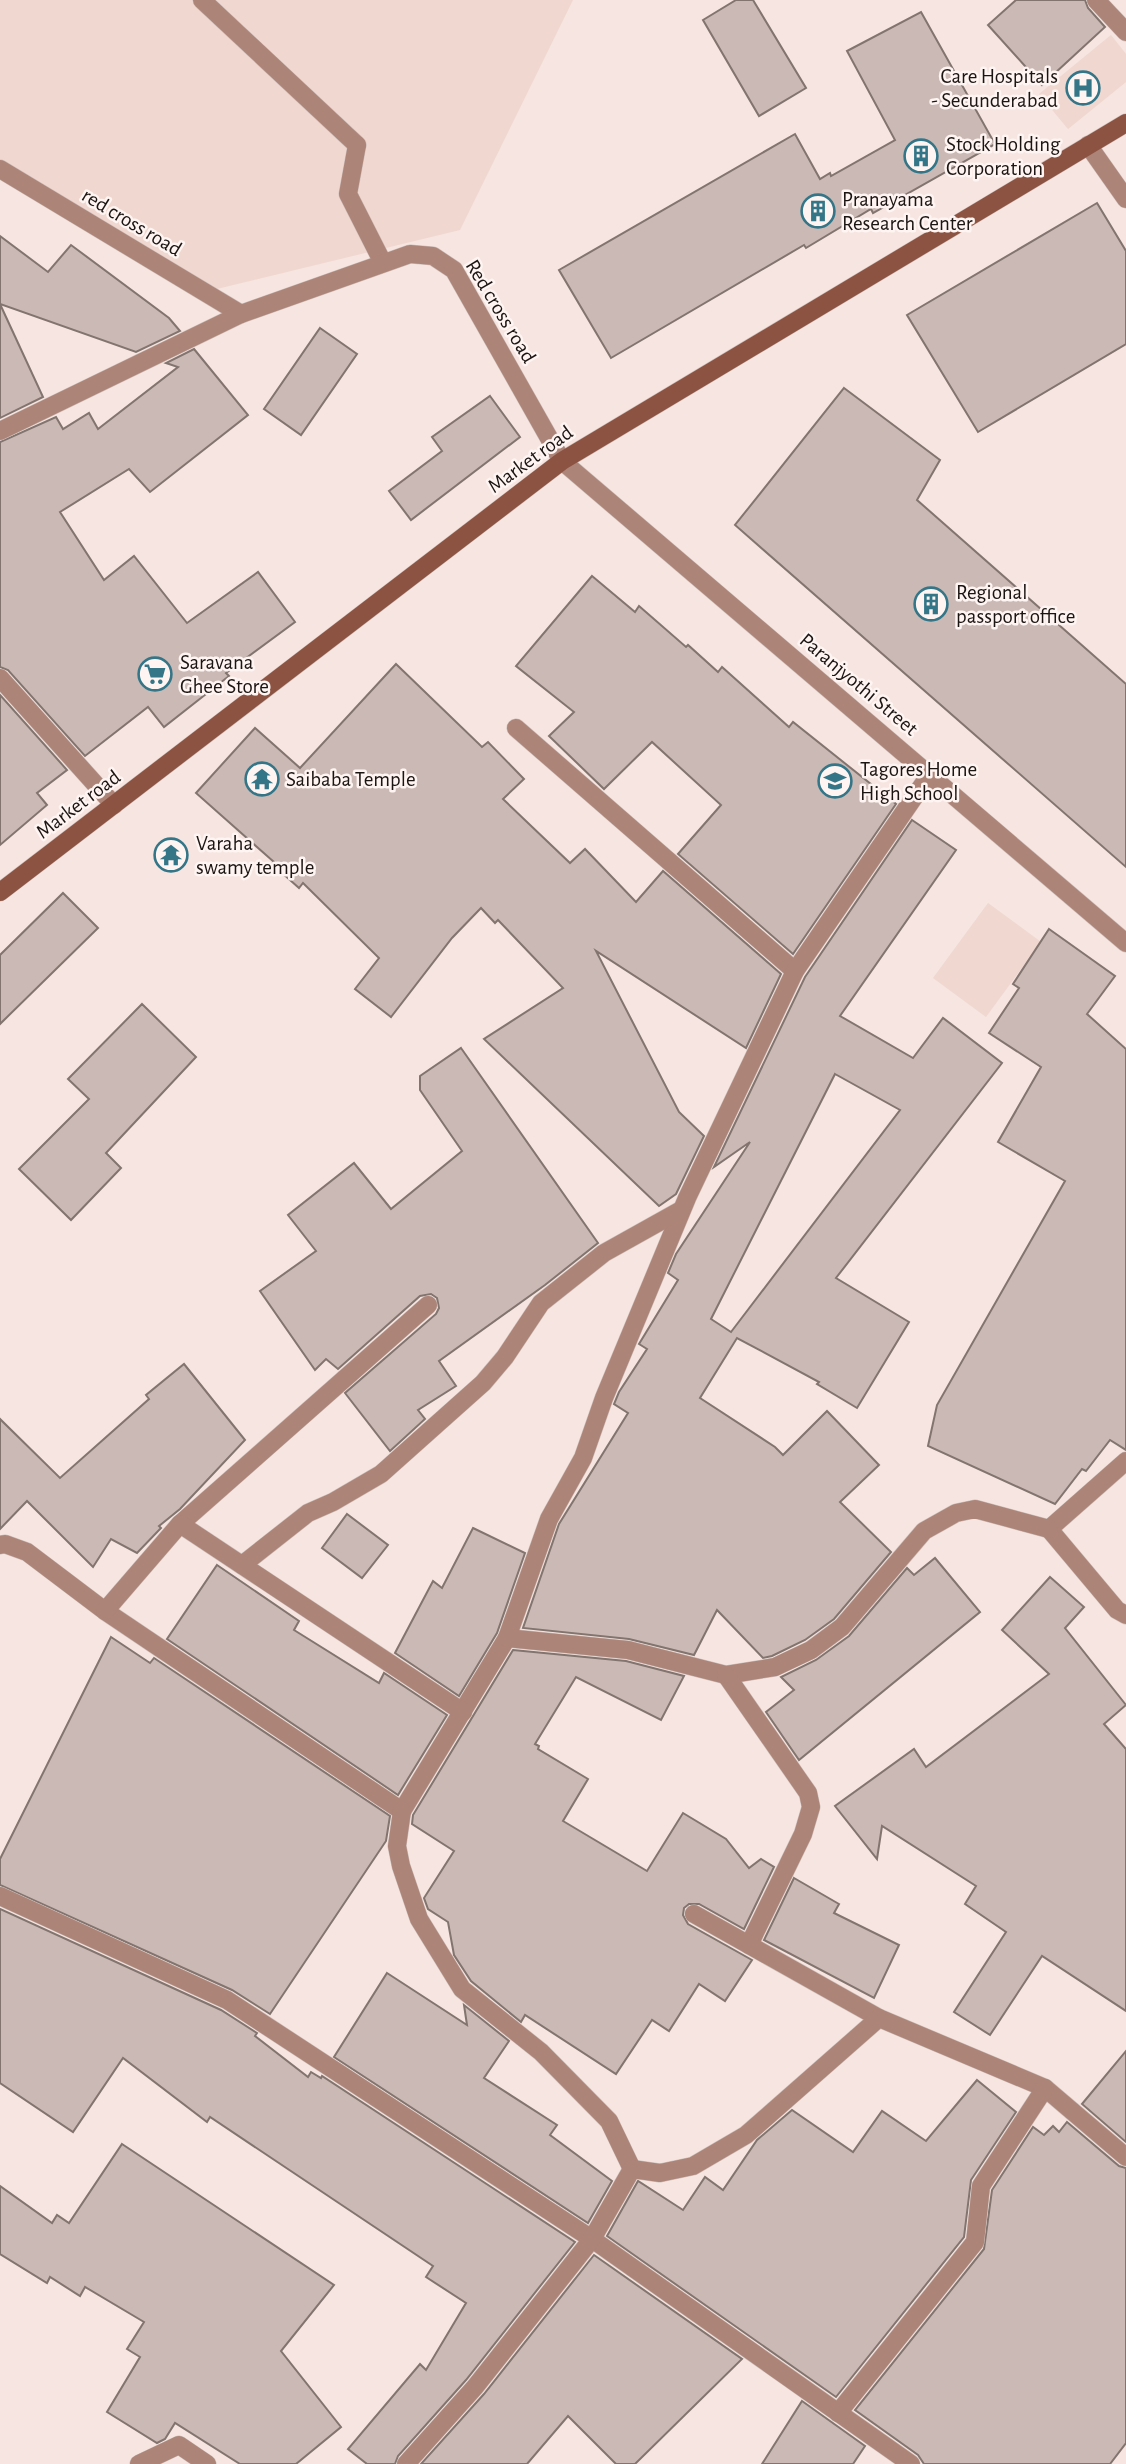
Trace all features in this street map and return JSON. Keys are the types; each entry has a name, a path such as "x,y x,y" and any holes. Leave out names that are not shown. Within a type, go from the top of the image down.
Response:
{"street":[{"path":"202,0 357,145 348,194 383,263"},
{"path":"1096,0 1126,32"},
{"name":"Market road","path":"0,892 562,461 1126,123"},
{"path":"1088,145 1126,199"},
{"name":"red cross road","path":"0,169 242,314"},
{"name":"Red cross road","path":"0,431 242,314 410,254 433,256 454,270 562,461"},
{"name":"Paranjyothi Street","path":"562,461 1126,943"},
{"path":"0,678 114,805"},
{"path":"516,727 794,971"},
{"path":"632,2169 609,2121 541,2052 462,1989 419,1919 401,1866 397,1846 402,1811 508,1639 549,1519 583,1458 604,1398 681,1210 794,971 930,774"},
{"path":"243,1565 308,1513 381,1474 483,1382 505,1357 541,1303 604,1253 681,1210"},
{"path":"105,1611 180,1524 428,1305"},
{"path":"1049,1529 1126,1461"},
{"path":"508,1639 628,1650 726,1675 775,1667 811,1650 842,1627 924,1531 956,1513 975,1509 1049,1529 1117,1610 1126,1615"},
{"path":"180,1524 463,1712"},
{"path":"0,1545 5,1544 27,1552 105,1611 402,1811"},
{"path":"726,1675 808,1793 811,1807 803,1834 749,1945"},
{"path":"0,1896 228,2000 592,2239 911,2464"},
{"path":"694,1914 879,2018 1045,2088 1126,2157"},
{"path":"632,2169 660,2173 692,2166 746,2135 879,2018"},
{"path":"838,2413 975,2242 981,2186 1045,2088"},
{"path":"406,2464 475,2387 592,2239 632,2169"},
{"path":"139,2464 179,2445 207,2464"}],"shaded area":[{"path":"0,0 573,0 460,230 196,294 0,164"},
{"name":"Care Hospitals - Secunderabad","path":"1111,35 1126,54 1126,82 1068,129 1039,94"},
{"path":"988,903 1041,942 986,1017 933,978"}],"building":[{"path":"736,0 753,0 806,88 759,116 703,20"},
{"path":"1016,0 1085,0 1088,8 1105,27 1042,85 988,25"},
{"path":"921,12 995,144 873,213 871,209 806,248 804,245 611,358 559,270 795,134 820,179 830,173 831,176 895,140 847,51"},
{"path":"1097,203 1126,251 1126,344 978,432 907,315"},
{"path":"0,236 48,272 71,245 169,318 180,331 136,352 0,304"},
{"path":"0,304 43,397 0,418"},
{"path":"320,328 357,354 301,435 264,409"},
{"path":"194,349 248,415 150,492 129,469 60,512 104,580 134,556 187,623 258,572 295,622 226,673 229,676 164,727 148,707 85,756 8,670 0,667 0,442 56,417 63,429 89,413 98,429 178,367 166,363"},
{"name":"Regional passport office","path":"844,388 940,460 917,500 1126,684 1126,867 735,525"},
{"path":"490,396 520,437 411,520 389,491 442,451 432,437"},
{"path":"592,576 635,612 639,606 718,672 722,667 789,727 793,722 896,804 793,954 678,854 721,805 652,742 604,789 549,736 574,712 516,666"},
{"path":"396,664 482,747 488,742 524,779 503,799 570,863 585,849 636,902 663,871 781,974 746,1048 596,951 679,1112 704,1136 676,1194 659,1206 484,1039 563,988 498,920 495,923 481,908 452,938 391,1017 355,989 379,958 303,883 299,888 272,864 274,862 196,793 255,728 300,768"},
{"path":"0,695 67,770 37,793 47,805 0,845"},
{"path":"912,820 956,850 840,1016 913,1058 943,1018 1002,1063 836,1278 909,1322 857,1408 817,1384 819,1382 737,1338 700,1398 783,1455 827,1411 879,1465 840,1502 891,1552 834,1619 805,1640 763,1658 717,1610 694,1655 629,1639 523,1628 559,1524 628,1413 614,1404 647,1349 639,1344 678,1280 668,1273 676,1254 750,1142 714,1167 805,977","holes":["835,1074 900,1110 731,1332 711,1319"]},
{"path":"63,893 98,928 0,1024 0,955"},
{"path":"1049,929 1115,976 1087,1014 1126,1049 1126,1450 1110,1440 1086,1471 1082,1469 1055,1504 928,1446 937,1405 1065,1181 998,1142 1041,1067 989,1033 1019,988 1013,984"},
{"path":"142,1004 196,1057 106,1153 121,1168 71,1220 19,1169 89,1099 68,1079"},
{"path":"461,1048 598,1243 545,1285 439,1361 456,1386 418,1410 425,1419 390,1451 345,1393 436,1314 439,1308 437,1298 431,1294 420,1296 338,1369 326,1359 315,1370 260,1291 316,1251 288,1215 354,1163 391,1209 462,1151 420,1090 420,1076"},
{"path":"184,1364 245,1440 180,1509 159,1526 161,1528 137,1553 111,1539 93,1567 27,1501 0,1529 0,1419 60,1478 149,1399 146,1395"},
{"path":"347,1514 388,1545 362,1578 322,1548"},
{"path":"473,1528 525,1553 497,1633 459,1696 395,1653 433,1581 442,1588"},
{"path":"935,1558 980,1612 799,1760 766,1712 794,1690 781,1677 816,1660 849,1636 907,1568 914,1575"},
{"path":"217,1565 299,1621 294,1630 379,1683 384,1673 447,1715 398,1795 167,1639"},
{"path":"1050,1577 1084,1607 1065,1628 1126,1705 1104,1724 1126,1749 1126,2011 1042,1956 990,2035 954,2012 1006,1932 965,1904 976,1886 882,1826 877,1859 835,1806 914,1749 926,1767 1049,1674 1002,1630"},
{"path":"111,1637 150,1663 154,1658 390,1816 386,1841 270,2014 232,1990 0,1885 0,1859"},
{"path":"513,1650 626,1661 684,1676 661,1720 576,1677 535,1744 539,1746 538,1749 588,1779 563,1821 647,1871 683,1813 726,1839 749,1868 761,1859 774,1867 744,1929 699,1904 689,1904 684,1908 683,1915 688,1924 752,1960 725,2001 699,1984 669,2031 652,2020 616,2074 525,2015 521,2022 471,1981 454,1955 448,1922 428,1909 424,1898 454,1851 412,1824 413,1815"},
{"path":"794,1878 839,1904 834,1913 899,1945 874,1998 764,1940"},
{"path":"0,1909 221,2010 257,2033 255,2036 308,2077 311,2072 321,2078 322,2076 575,2242 466,2380 398,2456 395,2464 367,2464 348,2449 420,2364 426,2370 466,2303 426,2277 433,2266 210,2117 207,2122 123,2058 73,2132 0,2083"},
{"path":"387,1973 467,2025 464,2005 509,2041 484,2078 557,2125 550,2135 612,2181 588,2223 334,2057"},
{"path":"1126,2051 1126,2142 1082,2104"},
{"path":"977,2080 1016,2112 971,2180 964,2237 836,2397 607,2236 638,2181 683,2210 705,2177 723,2190 757,2140 792,2110 853,2152 882,2111 926,2141"},
{"path":"1067,2122 1119,2166 1126,2168 1126,2443 1110,2464 924,2464 918,2455 855,2410 984,2249 992,2190 1033,2127 1044,2135 1053,2126 1059,2132"},
{"path":"122,2144 334,2285 281,2351 341,2427 296,2464 240,2464 175,2423 165,2439 157,2443 107,2412 140,2357 127,2349 144,2322 85,2287 80,2296 50,2277 47,2283 0,2254 0,2186 52,2223 57,2215 69,2223"},
{"path":"594,2255 742,2359 635,2464 616,2464 568,2416 527,2464 421,2464 484,2394"},
{"path":"802,2401 865,2446 853,2464 762,2464"}],"place":[{"name":"Care Hospitals - Secunderabad","path":"1083,88"},
{"name":"Stock Holding Corporation","path":"921,156"},
{"name":"Pranayama Research Center","path":"818,211"},
{"name":"Regional passport office","path":"931,604"},
{"name":"Saravana Ghee Store","path":"155,674"},
{"name":"Saibaba Temple","path":"262,779"},
{"name":"Tagores Home High School","path":"835,781"},
{"name":"Varaha swamy temple","path":"171,855"}]}
